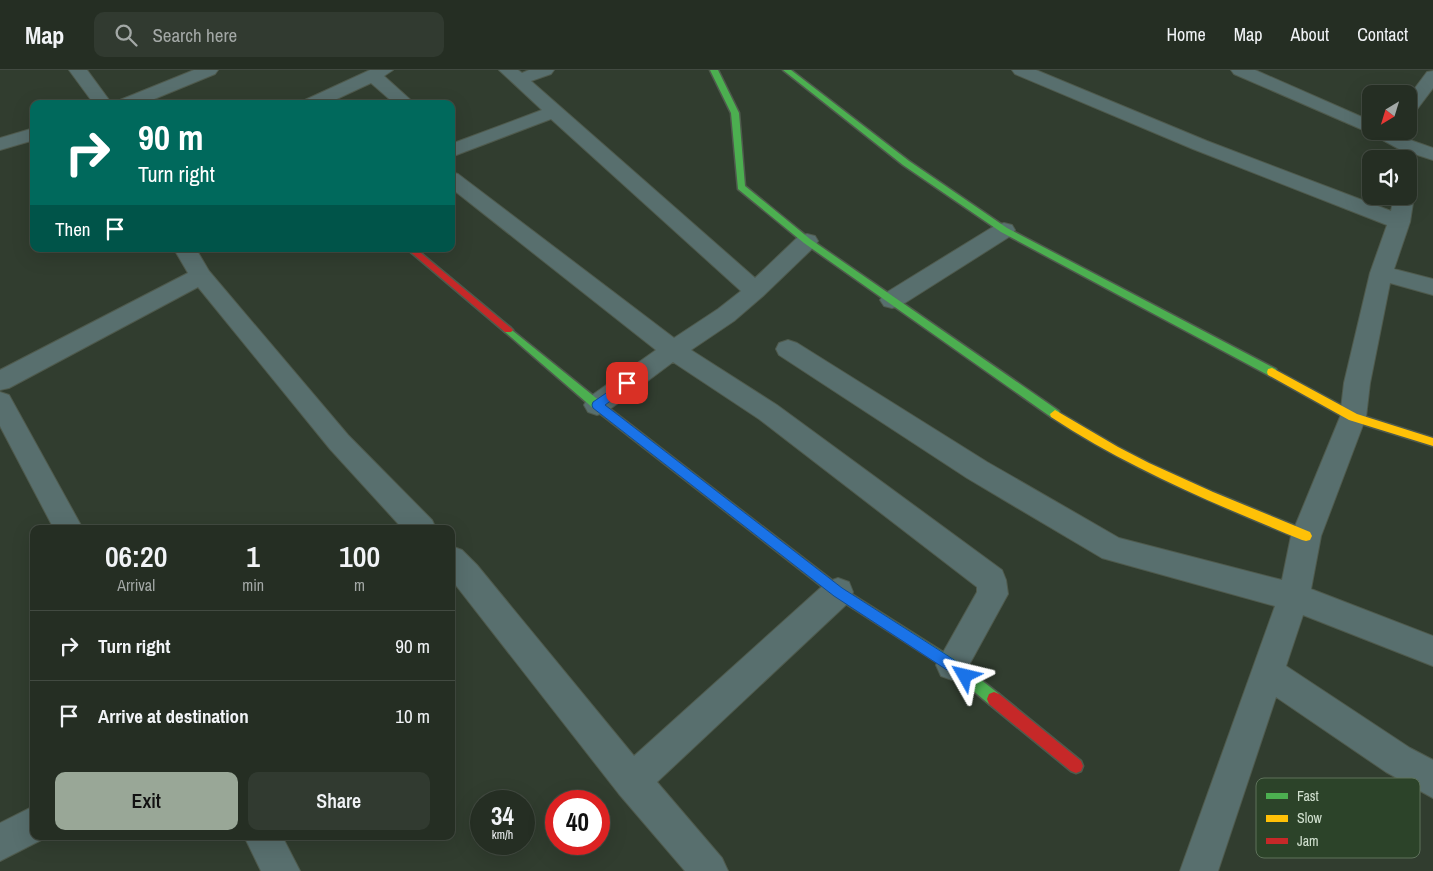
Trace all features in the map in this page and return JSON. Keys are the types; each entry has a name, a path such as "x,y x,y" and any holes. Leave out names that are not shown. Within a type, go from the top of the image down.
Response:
{"street":[{"path":"78,70 100,100"},
{"path":"136,100 209,70"},
{"path":"514,75 545,70"},
{"path":"714,70 734,114 741,187 806,242 1062,419 1138,463 1182,484 1306,536"},
{"path":"787,70 906,163 1004,230 1233,350 1353,417 1433,442"},
{"path":"1020,70 1200,145 1401,209 1381,273 1357,383 1353,417 1306,536 1294,597 1199,871"},
{"path":"1240,70 1362,124"},
{"path":"320,100 379,73 403,100"},
{"path":"514,75 755,291"},
{"path":"1418,96 1433,76"},
{"path":"455,147 555,111"},
{"path":"0,144 30,135"},
{"path":"1404,145 1433,154"},
{"path":"455,181 672,350 768,412 991,580 993,594 952,665"},
{"path":"892,300 1004,230"},
{"path":"597,405 672,350 726,315 755,291 806,242"},
{"path":"190,252 201,276 339,442 418,525"},
{"path":"415,252 597,405 838,592 952,665 1076,766"},
{"path":"1381,273 1433,287"},
{"path":"0,381 201,276"},
{"path":"788,350 977,470 1095,540 1134,556 1294,597 1433,651"},
{"path":"0,402 67,525"},
{"path":"456,572 709,871"},
{"path":"632,781 838,592"},
{"path":"1269,673 1398,760 1433,780"},
{"path":"0,843 30,826"},
{"path":"264,840 281,871"}],"traffic: fast":[{"path":"714,70 735,113 741,187 807,241 1055,414"},
{"path":"787,70 906,163 1004,230 1272,372"},
{"path":"508,330 597,405 838,592 952,665 994,699"}],"traffic: slow":[{"path":"1272,372 1353,417 1433,442"},
{"path":"1055,414 1084,433 1145,466 1209,496 1306,536"}],"traffic: jam":[{"path":"415,252 508,330"},
{"path":"994,699 1076,766"}],"route":[{"path":"627,383 597,405 838,592 952,665 965,676"}]}
